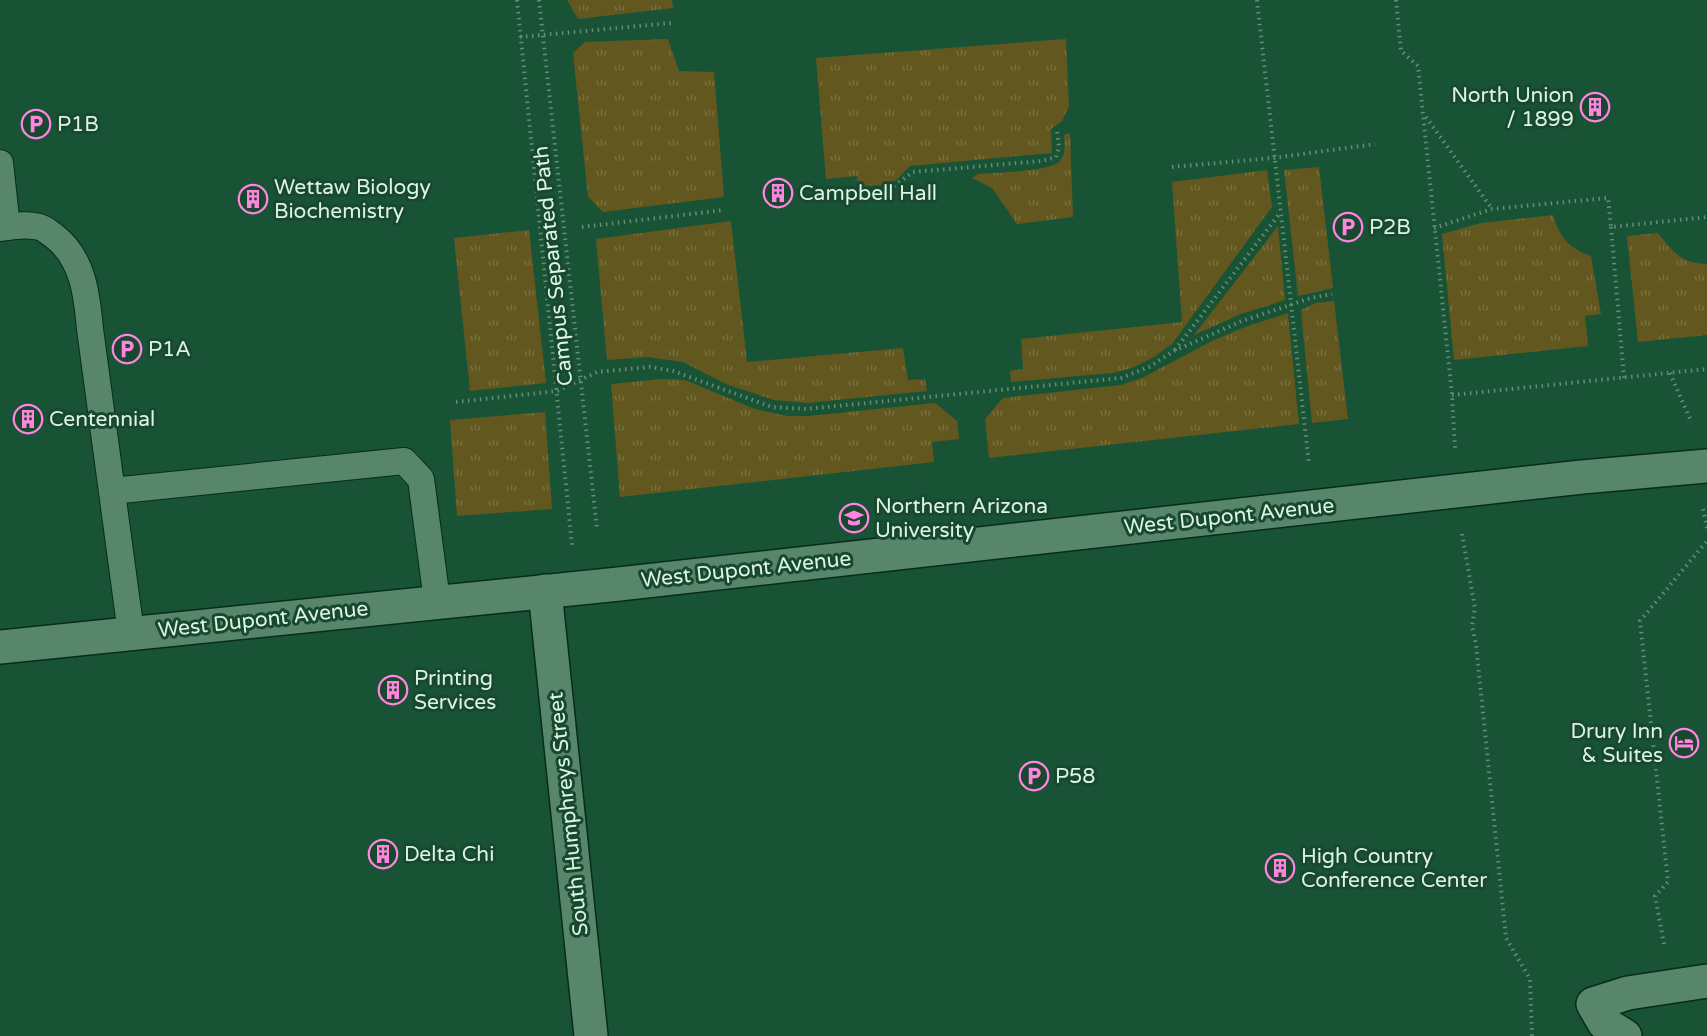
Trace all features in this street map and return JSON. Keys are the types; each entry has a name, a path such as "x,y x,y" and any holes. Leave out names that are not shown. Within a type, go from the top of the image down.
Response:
{"street":[{"name":"West Dupont Avenue","path":"0,647 561,589 1582,477 1707,466"},
{"name":"South Humphreys Street","path":"561,589 591,1036"},
{"path":"1606,1032 1593,1004 1628,993 1707,981"}],"lane":[{"path":"0,163 4,227 17,225 43,228 66,245 79,268 87,296 131,633"},
{"path":"112,491 404,460 421,479 437,602"}],"path":[{"path":"517,0 557,391 561,589"},
{"name":"Campus Separated Path","path":"539,0 597,529"},
{"path":"1257,0 1308,455 1311,507"},
{"path":"1396,0 1401,51 1418,66 1452,395 1455,448"},
{"path":"520,37 671,23"},
{"path":"1424,115 1492,210"},
{"path":"859,193 890,189 913,172 1042,161 1056,157 1059,147 1057,131"},
{"path":"1172,167 1273,158 1375,144"},
{"path":"1434,228 1492,210 1608,198 1624,378"},
{"path":"582,227 724,210"},
{"path":"1174,351 1280,212"},
{"path":"1611,227 1707,217"},
{"path":"456,402 557,391 597,372 650,367 673,371 772,407 806,409 1121,378 1149,367 1174,351 1242,321 1291,304 1332,294"},
{"path":"1452,395 1707,369"},
{"path":"1670,373 1691,421"},
{"path":"1702,506 1707,528"},
{"path":"1462,530 1475,608 1472,626 1476,644 1506,938 1530,979 1532,1036"},
{"path":"1665,951 1655,896 1668,882 1640,621 1707,541"}],"shaded area":[{"name":"Northern Arizona University","path":"0,0 1707,0 1707,1036 0,1036"}],"green space":[{"path":"567,0 672,0 673,8 578,19"},
{"path":"668,39 679,71 714,72 724,197 603,212 588,197 573,53 585,42"},
{"path":"1066,39 1069,106 1062,121 1051,129 1052,153 910,166 896,180 886,185 858,186 857,176 826,179 816,58"},
{"path":"1070,133 1073,217 1017,224 992,188 972,178 978,174 1021,171 1054,165 1059,162 1064,153 1064,135"},
{"path":"1319,167 1333,288 1298,296 1284,170"},
{"path":"1267,170 1272,207 1172,344 1154,357 1132,368 1113,373 1011,382 1010,371 1023,369 1021,339 1182,322 1172,182"},
{"path":"1553,215 1566,241 1577,250 1591,256 1601,314 1585,316 1588,346 1454,360 1442,234 1481,223"},
{"path":"731,221 747,362 903,348 908,380 925,379 927,391 807,403 774,400 726,384 683,362 648,357 607,360 596,239"},
{"path":"1278,226 1285,300 1241,314 1194,335"},
{"path":"529,230 546,383 470,391 454,238"},
{"path":"1658,233 1668,246 1684,259 1707,264 1707,335 1638,342 1627,236"},
{"path":"1334,301 1348,419 1312,423 1301,310 1316,303"},
{"path":"1288,313 1299,424 989,458 985,419 1003,398 1121,385 1142,378 1212,341"},
{"path":"662,379 685,380 755,409 787,416 809,416 935,403 957,421 959,439 932,442 934,462 620,497 611,384"},
{"path":"545,412 552,509 457,516 450,420"}],"place":[{"name":"North Union / 1899","path":"1595,107"},
{"name":"P1B","path":"36,124"},
{"name":"Campbell Hall","path":"778,193"},
{"name":"Wettaw Biology Biochemistry","path":"253,199"},
{"name":"P2B","path":"1348,227"},
{"name":"P1A","path":"127,349"},
{"name":"Centennial","path":"28,419"},
{"name":"Northern Arizona University","path":"854,518"},
{"name":"Printing Services","path":"393,690"},
{"name":"Drury Inn & Suites","path":"1684,743"},
{"name":"P58","path":"1034,776"},
{"name":"Delta Chi","path":"383,854"},
{"name":"High Country Conference Center","path":"1280,868"}]}
